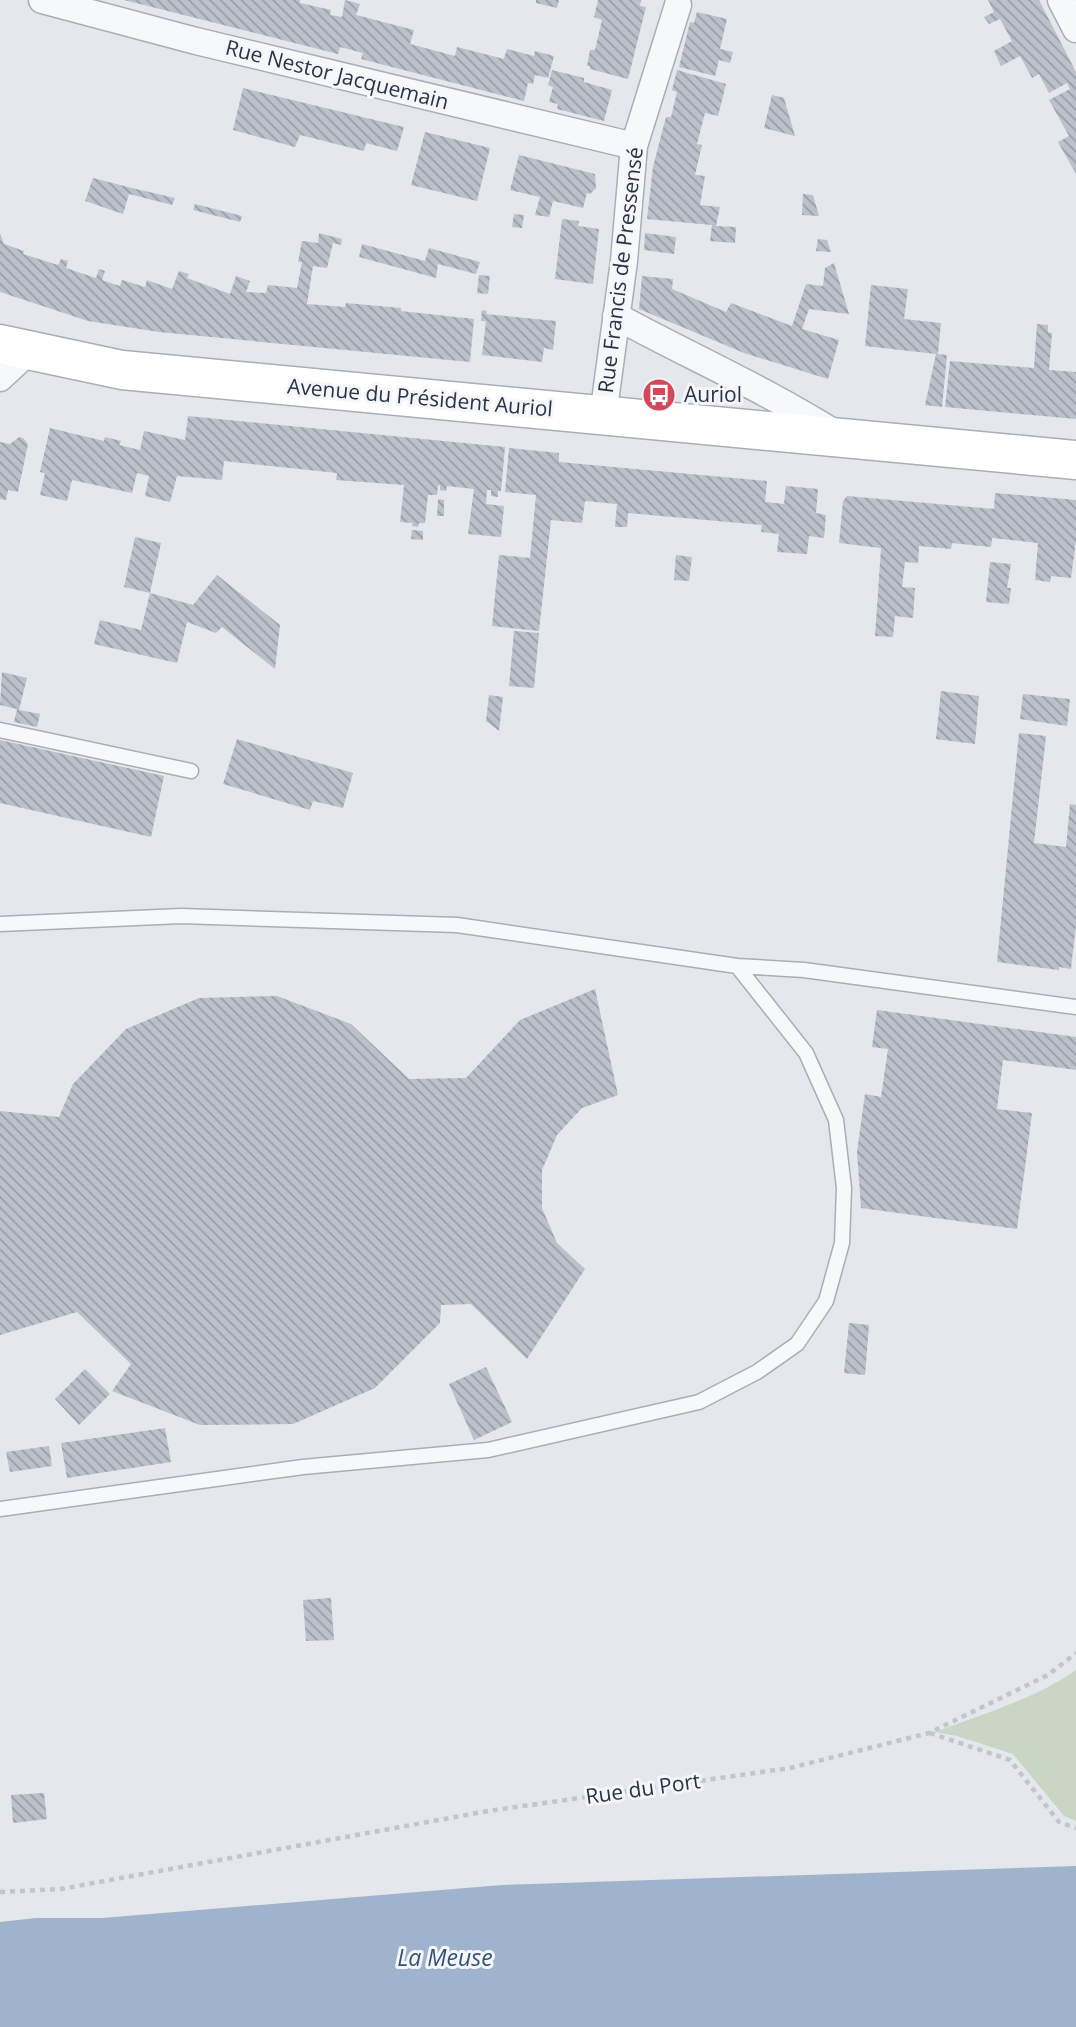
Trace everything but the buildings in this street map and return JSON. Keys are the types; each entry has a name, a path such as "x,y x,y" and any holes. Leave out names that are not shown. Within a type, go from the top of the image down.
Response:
{"main road":[{"name":"Avenue du Président Auriol","path":"15,347 122,370 1076,460"}],"street":[{"name":"Rue Nestor Jacquemain","path":"42,0 196,41 634,146"},
{"path":"1061,0 1076,29"},
{"name":"Rue Francis de Pressensé","path":"603,415 634,146 678,5"},
{"name":"Avenue du Président Auriol","path":"616,316 789,404 843,438"},
{"path":"0,378 15,347"}],"lane":[{"path":"0,730 191,771"},
{"path":"0,924 181,916 457,925 737,965 804,970 1076,1007"},
{"path":"0,1509 303,1467 488,1450 699,1402 757,1371 796,1344 825,1301 842,1243 844,1188 836,1120 806,1053 737,965"}],"path":[{"name":"Rue du Port","path":"0,1892 61,1889 488,1811 790,1768 929,1733 1048,1675 1076,1653"},
{"path":"929,1733 1010,1760 1059,1822 1076,1828"}],"green space":[{"path":"1076,1670 1076,1821 1064,1816 1013,1754 957,1736 935,1732 1026,1698"}],"water":[{"name":"La Meuse","path":"1076,1866 1076,2027 0,2027 0,1922 36,1918 102,1918 502,1885"}],"place":[{"name":"Auriol","path":"659,395"}]}
